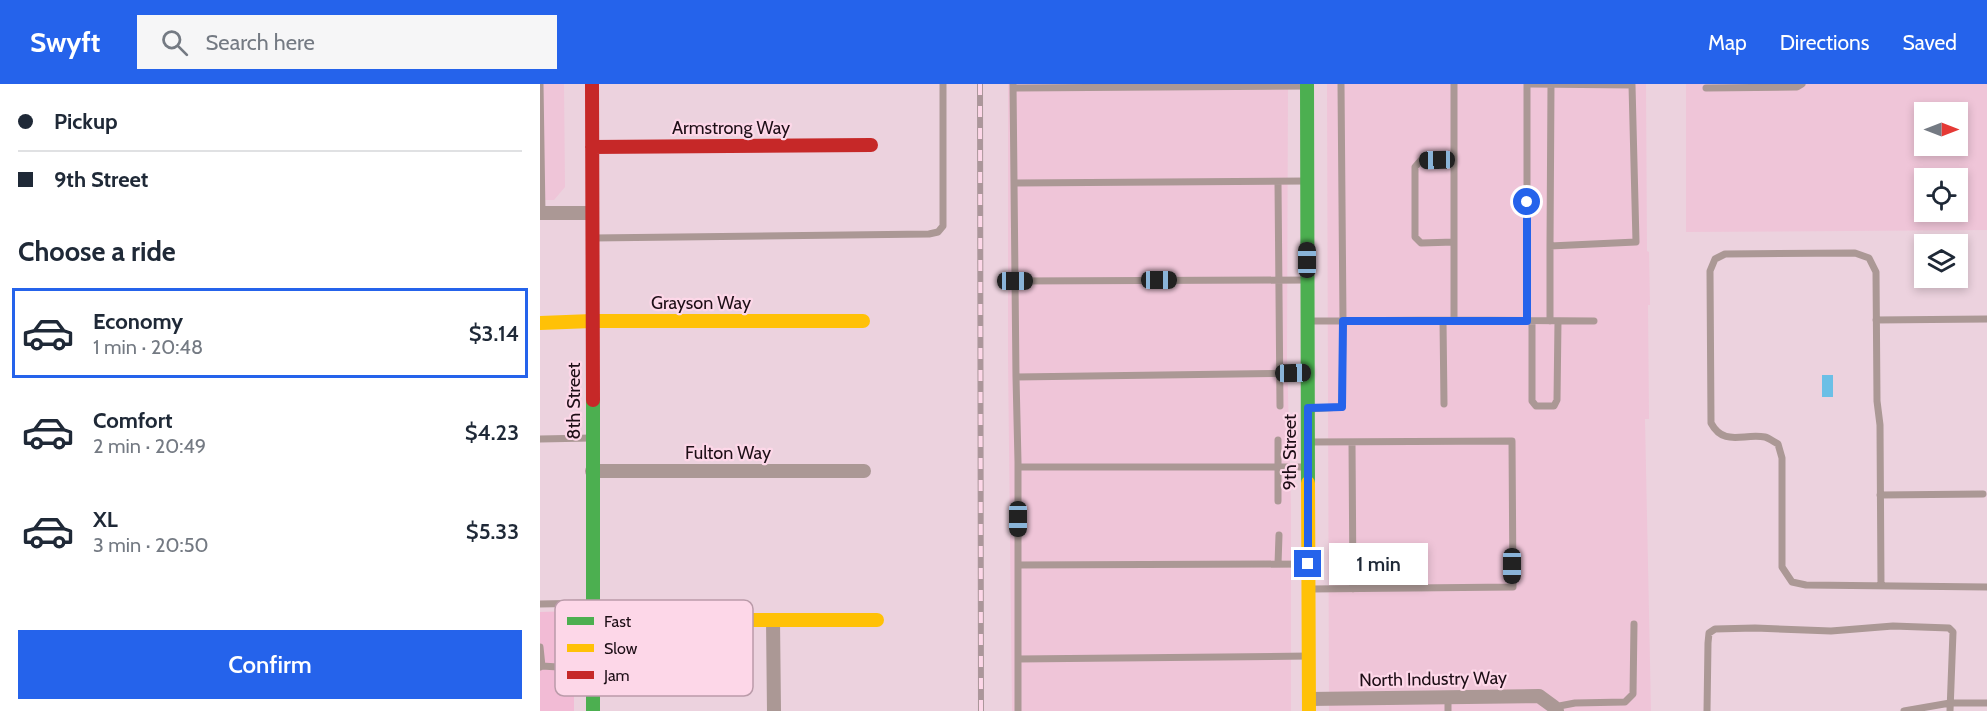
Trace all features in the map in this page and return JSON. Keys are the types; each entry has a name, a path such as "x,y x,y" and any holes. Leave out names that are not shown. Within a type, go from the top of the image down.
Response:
{"street":[{"name":"9th Street","path":"1307,85 1309,705"},
{"name":"8th Street","path":"592,86 593,600"},
{"name":"Armstrong Way","path":"592,147 871,145"},
{"path":"541,213 592,213"},
{"name":"Grayson Way","path":"540,323 863,321"},
{"name":"Fulton Way","path":"592,471 864,471"},
{"path":"753,620 877,620"},
{"path":"773,620 774,711"},
{"name":"North Industry Way","path":"1309,705 1448,704 1539,696 1556,709"}],"lane":[{"path":"540,84 541,213"},
{"path":"592,238 929,234 938,232 943,226 943,84"},
{"path":"1308,408 1342,407 1341,84"},
{"path":"1454,84 1454,320"},
{"path":"1527,84 1529,321 1532,401 1536,406 1554,406 1557,400 1558,321"},
{"path":"1532,84 1632,85 1636,242 1550,246"},
{"path":"1550,321 1551,84"},
{"path":"1706,88 1797,87 1802,84"},
{"path":"1018,711 1018,467 1013,86 1307,85"},
{"path":"1454,160 1421,160 1415,167 1415,237 1421,243 1454,242"},
{"path":"1014,183 1307,181"},
{"path":"1278,182 1280,406"},
{"path":"1881,586 1876,272 1869,258 1855,253 1725,254 1715,259 1710,270 1711,423 1716,433 1727,437 1766,437 1778,444 1782,458 1782,567 1791,582 1806,585 1881,586 1987,587"},
{"path":"1015,281 1307,280"},
{"path":"1876,320 1987,319"},
{"path":"1308,321 1594,321"},
{"path":"1443,321 1444,404"},
{"path":"1016,377 1308,373"},
{"path":"540,439 592,438"},
{"path":"1278,440 1278,501"},
{"path":"1308,442 1512,441 1513,587 1308,589"},
{"path":"1352,442 1353,589"},
{"path":"1018,467 1308,467"},
{"path":"1880,495 1983,494"},
{"path":"1278,564 1280,535"},
{"path":"1018,565 1308,564"},
{"path":"540,604 555,604"},
{"path":"1556,709 1575,703 1625,702 1633,694 1634,624"},
{"path":"1707,711 1709,633 1715,629 1725,628 1831,631 1893,626 1949,628 1953,632 1950,707"},
{"path":"540,648 541,667"},
{"path":"1018,659 1309,656"},
{"path":"1904,711 1987,703"}],"shaded area":[{"path":"540,84 564,84 565,187 554,200 540,200"},
{"path":"1008,84 1288,84 1287,358 1291,507 1291,711 1012,711"},
{"path":"1327,84 1646,84 1647,251 1649,252 1650,305 1648,305 1649,419 1645,419 1651,711 1329,711"},
{"path":"1686,84 1987,84 1987,230 1686,232"},
{"path":"540,612 555,612 555,696 574,696 574,711 540,711"}],"water":[{"path":"1822,375 1833,375 1833,397 1822,397"}],"railway":[{"path":"980,84 981,711"}],"traffic: fast":[{"path":"1307,84 1308,483"},
{"path":"593,400 593,600"},
{"path":"593,696 593,711"}],"traffic: slow":[{"path":"540,323 863,321"},
{"path":"1308,483 1309,711"},
{"path":"753,620 877,620"}],"traffic: jam":[{"path":"592,84 593,400"},
{"path":"592,147 871,145"}],"route":[{"path":"1308,564 1308,408 1342,407 1343,321 1527,321 1527,202"}]}
